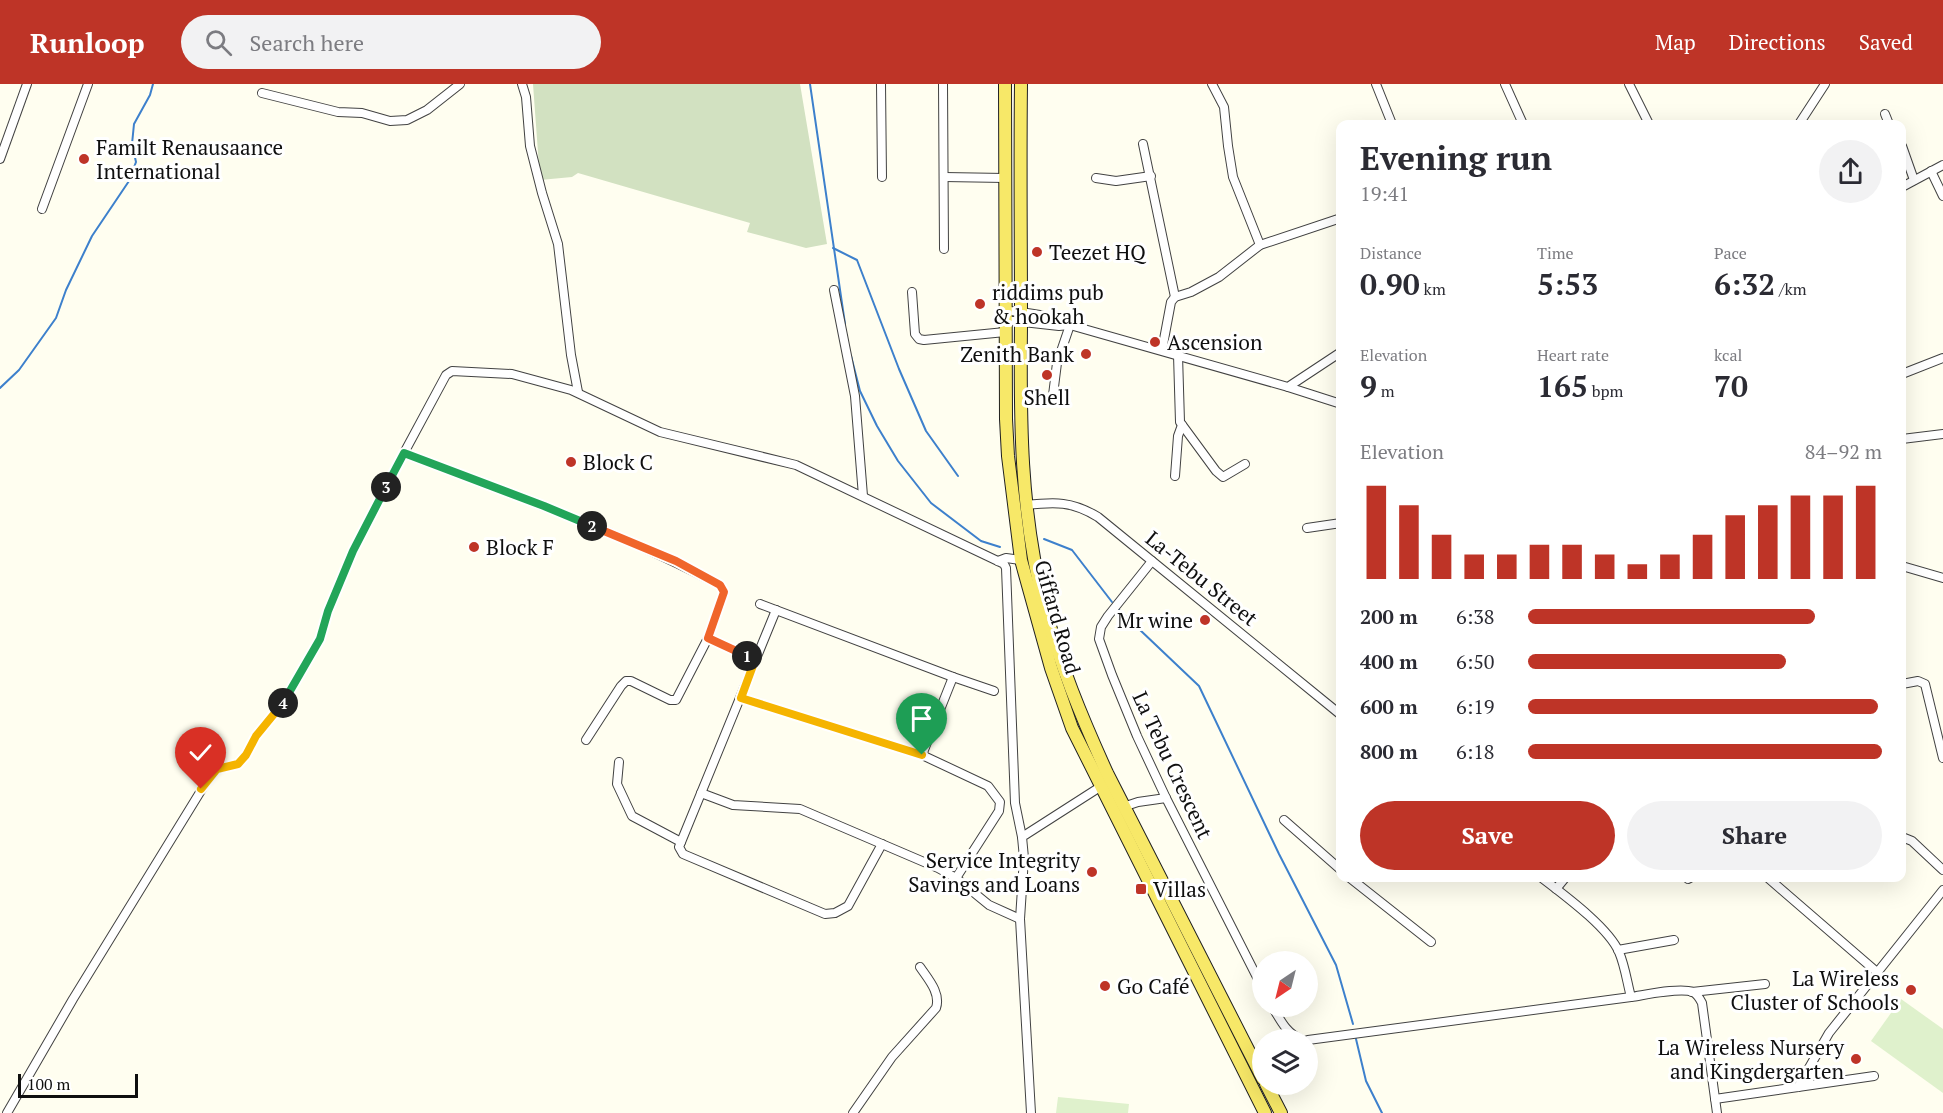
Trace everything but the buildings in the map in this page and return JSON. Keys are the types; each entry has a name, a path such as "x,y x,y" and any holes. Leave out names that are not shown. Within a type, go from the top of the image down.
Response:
{"main road":[{"name":"Giffard Road","path":"1005,84 1006,419 1008,456 1021,560 1051,668 1072,728 1265,1113"},
{"name":"Giffard Road","path":"1021,84 1021,439 1026,505 1043,602 1063,668 1086,728 1123,807 1252,1058"},
{"path":"1272,1095 1281,1113"}],"street":[{"path":"0,159 27,84"},
{"path":"42,209 88,84"},
{"path":"262,93 338,111 362,113 398,121 406,120 427,110 460,84"},
{"path":"522,84 526,97 530,146 558,244 571,355 578,392"},
{"path":"881,84 882,177"},
{"path":"943,84 944,249"},
{"path":"1212,84 1224,107 1233,177 1260,245"},
{"path":"1376,84 1390,120"},
{"path":"1505,84 1521,120"},
{"path":"1629,84 1647,120"},
{"path":"1801,120 1825,84"},
{"path":"1885,114 1887,120"},
{"path":"1143,144 1175,297"},
{"path":"1906,157 1914,180"},
{"path":"1906,185 1943,165"},
{"path":"1931,171 1943,196"},
{"path":"1096,178 1116,181 1151,176"},
{"path":"944,177 1005,178"},
{"path":"1162,350 1171,302 1175,297 1191,292 1219,277 1260,245 1336,220"},
{"path":"834,290 855,396 863,496"},
{"path":"912,292 915,334 919,339 924,340 1021,316 1059,326 1070,325 1162,350 1336,402"},
{"path":"1020,394 1039,401 1049,401 1053,395 1057,363 1070,325"},
{"path":"1178,355 1178,417 1182,425 1223,477 1245,464"},
{"path":"1288,387 1336,355"},
{"path":"1906,372 1943,358"},
{"path":"7,1113 76,993 210,776 217,769 238,764 246,755 256,736 290,693 320,639 328,611 353,551 446,375 452,371 512,374 578,392 660,432 779,459 863,496 1004,564 1006,568 1015,804 1024,858 1020,919 1031,1113"},
{"path":"1175,476 1178,436 1182,425"},
{"path":"1906,439 1943,434"},
{"path":"404,453 544,506 676,561 720,585 724,592 708,638 676,700 670,700 631,681 626,681 586,740"},
{"name":"La-Tebu Street","path":"1026,505 1056,502 1077,506 1098,517 1336,711"},
{"path":"1307,528 1336,524"},
{"path":"998,561 1006,558 1021,560"},
{"name":"La Tebu Crescent","path":"1152,561 1108,616 1101,627 1099,639 1137,736 1252,967"},
{"path":"1906,567 1943,579"},
{"path":"759,604 994,691"},
{"path":"776,610 679,847 683,854 825,914 836,913 848,906 882,844"},
{"path":"708,638 755,660"},
{"path":"922,755 953,677"},
{"path":"1906,683 1918,681 1925,684 1943,758"},
{"path":"741,698 922,755 988,786 1000,802 999,811 956,878"},
{"path":"619,762 617,782 632,816 681,842"},
{"path":"1022,837 1100,787"},
{"path":"701,793 733,805 800,809 938,868 956,878 988,905 1020,919"},
{"path":"1123,807 1138,802 1166,798"},
{"path":"1284,820 1336,866"},
{"path":"1906,839 1912,841 1943,870"},
{"path":"1355,882 1431,942"},
{"path":"1547,882 1597,924 1615,943 1631,997"},
{"path":"1556,889 1562,882"},
{"path":"1773,882 1878,973"},
{"path":"1798,1086 1829,1033 1943,890"},
{"path":"1618,950 1674,939"},
{"path":"853,1113 892,1057 936,1008 938,1002 933,985 920,967"},
{"path":"1318,1039 1631,997 1765,984"},
{"path":"1692,992 1702,1003 1717,1113"},
{"path":"1715,1099 1874,1076"}],"green space":[{"path":"533,84 800,84 827,244 806,248 747,232 750,223 578,173 572,177 540,180"},
{"path":"1901,999 1943,1029 1943,1093 1871,1041"},
{"path":"1058,1097 1129,1104 1128,1113 1056,1113"}],"waterway":[{"path":"0,388 19,370 56,318 66,290 92,236 129,181 136,162 132,144 134,124 150,95 153,84"},
{"path":"810,84 845,324"},
{"path":"833,248 857,260 899,369 926,431 958,476"},
{"path":"851,356 860,391 898,461 931,503 981,541 1000,547"},
{"path":"1044,539 1072,550 1112,602"},
{"path":"1119,610 1199,686 1279,854 1336,965 1353,1024"},
{"path":"1356,1039 1366,1081 1382,1113"}],"place":[{"name":"Familt Renausaance International","path":"84,159"},
{"name":"Teezet HQ","path":"1037,252"},
{"name":"riddims pub & hookah","path":"980,304"},
{"name":"Ascension","path":"1155,342"},
{"name":"Zenith Bank","path":"1086,354"},
{"name":"Shell","path":"1047,375"},
{"name":"Block C","path":"571,462"},
{"name":"Block F","path":"474,547"},
{"name":"Mr wine","path":"1205,620"},
{"name":"Service Integrity Savings and Loans","path":"1092,872"},
{"name":"Villas","path":"1141,889"},
{"name":"Go Café","path":"1105,986"},
{"name":"La Wireless Cluster of Schools","path":"1911,990"},
{"name":"La Wireless Nursery and Kingdergarten","path":"1856,1059"}],"route":[{"path":"201,789 217,769 238,764 246,755 256,736 286,699 320,639 328,611 353,551 404,453 544,506 676,561 720,585 724,592 708,638 755,660 741,698 922,755"}]}
